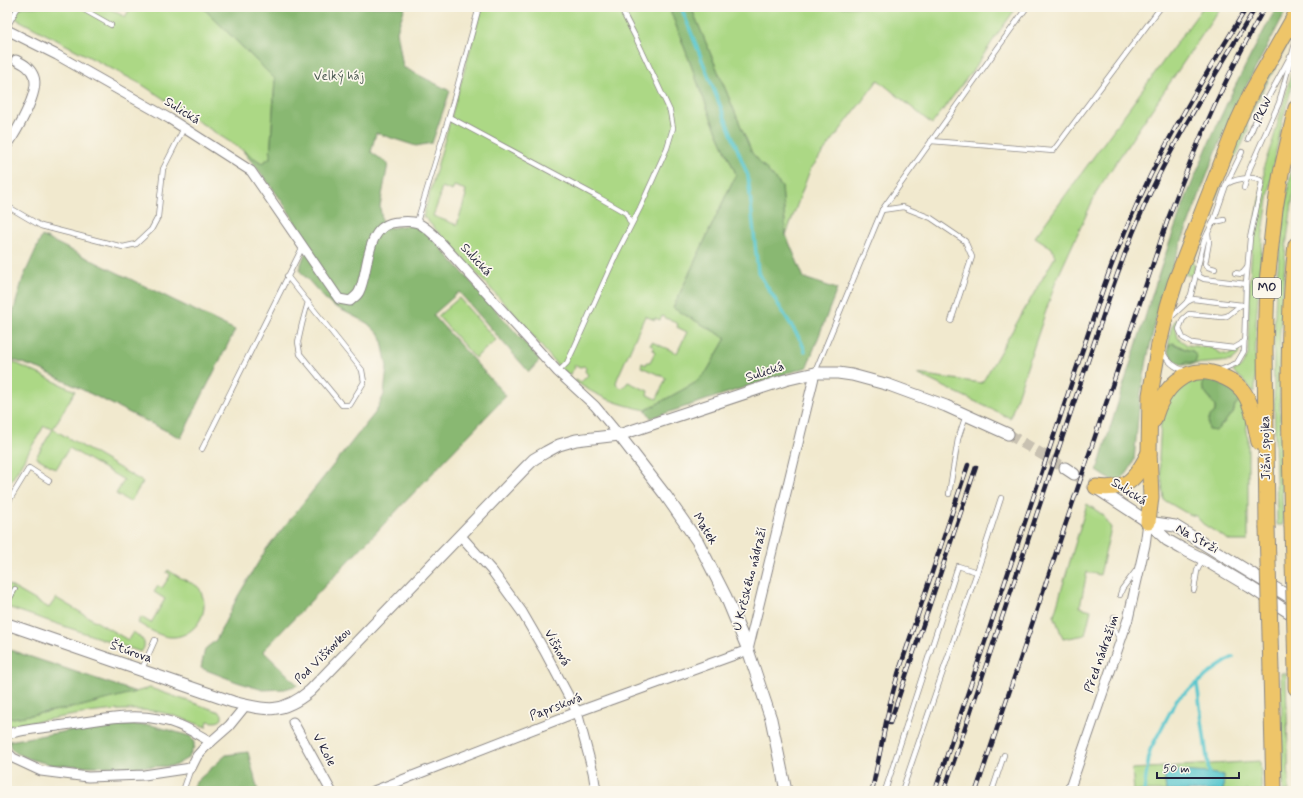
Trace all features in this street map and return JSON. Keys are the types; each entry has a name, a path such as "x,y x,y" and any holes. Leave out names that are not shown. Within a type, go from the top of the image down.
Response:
{"highway":[{"path":"1148,522 1151,497 1149,446 1150,395 1159,344 1175,283 1238,121 1257,82 1296,14"},
{"name":"Jižní spojka","path":"1274,791 1267,527 1265,348 1268,275 1279,187 1296,108"},
{"name":"Jižní spojka","path":"1296,245 1292,287 1290,336 1290,422 1296,688"},
{"path":"1095,487 1113,489 1127,484 1139,471 1149,446 1156,411 1164,395 1176,382 1185,376 1202,372 1220,376 1232,381 1245,394 1252,411 1266,472"}],"street":[{"name":"Sulická","path":"7,30 57,55 185,128 251,170 339,299 350,301 358,294 368,254 378,230 392,222 406,221 421,224 434,235 558,372 595,406 618,435 785,380 815,373 838,373 879,382 966,415 1008,434"},
{"path":"7,146 30,105 35,91 35,77 30,68 16,60"},
{"name":"U Krčského nádraží","path":"786,791 772,719 748,650 815,373"},
{"name":"Pod Višňovkou","path":"246,705 258,708 278,708 291,705 298,700 324,676 516,476 540,456 559,445 576,440 618,435"},
{"name":"Matek","path":"618,435 666,496 698,542 726,598 748,650"},
{"name":"Sulická","path":"1095,487 1148,522"},
{"name":"Na Strži","path":"1148,522 1167,540 1203,558 1296,617"},
{"name":"Na Strži","path":"1148,522 1175,526 1296,601"},
{"name":"Před nádražím","path":"1069,791 1120,638 1128,619 1145,545 1148,522"},
{"name":"Višňová","path":"460,535 493,572 522,612 577,712 593,772 596,791"},
{"name":"Štúrova","path":"7,624 141,671 246,705"},
{"name":"Paprsková","path":"374,791 577,712 748,650"},
{"path":"7,752 13,758 42,771 88,777 144,775 191,768 197,756 229,726 246,705"},
{"path":"7,734 116,718 147,717 175,723 190,729 211,742"},
{"name":"V Kole","path":"293,722 331,791"}],"lane":[{"path":"79,7 111,25"},
{"path":"89,12 92,7"},
{"path":"417,222 449,117 479,7"},
{"path":"558,372 567,363 667,148 673,128 670,111 620,7"},
{"path":"815,373 882,210 1027,7"},
{"path":"931,141 1053,151 1161,7"},
{"path":"7,27 18,8"},
{"path":"1248,139 1256,120 1294,48 1296,40"},
{"name":"PKW","path":"1244,188 1246,179 1279,103 1294,48"},
{"path":"449,117 598,196 626,213 631,224"},
{"path":"7,206 41,226 123,247 136,244 151,230 158,216 163,169 185,128"},
{"path":"1186,303 1191,294 1204,241 1212,225 1226,185 1242,152"},
{"path":"1159,344 1166,358 1172,364 1182,370 1202,372 1222,370 1237,362 1244,351 1244,305 1250,238 1262,184 1257,178 1230,181 1226,185"},
{"path":"882,210 903,207 931,218 964,241 972,257 951,321"},
{"path":"1212,225 1215,222 1224,220"},
{"path":"1209,231 1209,242 1205,264 1208,267 1215,269"},
{"path":"202,449 303,246"},
{"path":"1235,273 1242,274 1247,268"},
{"path":"1197,270 1200,277 1204,279 1246,284"},
{"path":"287,276 308,302 362,370 364,382 350,405 342,405 300,354 298,342 308,302"},
{"path":"1164,323 1186,303 1193,299 1244,305"},
{"path":"1244,305 1227,316 1222,317 1189,314 1183,318 1179,328 1183,338 1192,343 1234,348 1241,344 1245,337"},
{"path":"1290,336 1296,311"},
{"path":"949,494 958,439 966,415"},
{"path":"7,504 29,468 49,481"},
{"path":"902,791 1001,498"},
{"path":"1194,590 1197,571 1203,558"},
{"path":"1120,595 1122,588 1140,565"},
{"path":"885,791 958,566 977,572"},
{"path":"8,600 15,588"},
{"path":"1114,617 1112,626 1120,638"},
{"path":"141,671 155,640"},
{"path":"992,791 1004,755"},
{"path":"183,791 191,768"}],"green space":[{"path":"7,7 107,7 125,17 131,7 202,7 275,79 270,158 262,163 141,84 7,14"},
{"name":"Velký háj","path":"202,7 405,7 397,31 403,67 450,91 432,143 416,146 376,133 371,152 388,164 380,206 382,221 390,228 409,225 426,231 540,360 529,372 459,292 433,315 506,396 263,651 298,685 285,689 263,690 201,668 205,649 216,640 238,596 267,548 375,413 384,395 387,367 381,336 367,323 330,304 299,270 307,248 302,235 279,197 243,151 262,163 270,158 275,79"},
{"path":"482,7 669,7 711,118 736,174 673,308 726,338 707,371 695,383 646,410 609,400 583,387 575,381 577,380 581,382 588,375 584,366 574,366 575,368 570,373 570,376 557,365 518,318 423,217","holes":["454,186 466,190 466,195 457,225 433,216 442,187 452,191","645,316 655,320 655,318 660,320 662,316 678,324 677,327 687,332 677,353 652,342 650,345 654,347 653,350 655,352 650,362 647,362 646,365 642,363 641,367 666,378 657,399 647,395 648,391 628,382 621,388 616,383"]},
{"path":"669,7 691,7 752,153 782,187 786,235 804,278 837,289 807,367 651,418 646,410 695,383 707,371 726,338 673,308 736,174 711,118"},
{"path":"691,7 1017,7 976,66 932,124 878,80 810,170 786,235 782,187 752,153"},
{"path":"1203,7 1221,7 1098,189 1056,281 1010,418 917,374 982,383 1055,257 1052,248 1035,237"},
{"path":"1277,7 1288,7 1242,94 1217,149 1175,259 1157,314 1140,398 1134,460 1125,476 1115,480 1110,479 1097,471 1170,242 1193,182 1227,102"},
{"path":"1294,31 1247,122 1248,131 1239,151 1228,166 1198,242 1193,264 1195,265 1193,276 1183,274 1243,123"},
{"path":"1296,57 1296,71 1283,119 1273,166 1263,232 1256,323 1254,392 1233,371 1241,367 1248,355 1249,292 1253,233 1264,183 1264,166 1273,140"},
{"path":"1296,148 1296,177 1286,246 1280,335 1280,412 1283,525 1277,525 1274,377 1276,289 1279,253 1289,183"},
{"path":"42,236 235,330 181,438 40,369 7,358 7,334 23,278"},
{"path":"459,298 496,340 475,358 438,316"},
{"path":"1175,320 1178,321 1176,329 1178,338 1187,345 1212,348 1220,353 1229,355 1239,349 1238,355 1231,361 1183,365 1187,362 1190,363 1193,351 1185,349 1174,343 1169,345 1168,348 1171,329"},
{"path":"1172,343 1193,351 1197,357 1195,363 1187,362 1183,365 1173,359 1170,356 1168,349"},
{"path":"7,359 75,391 53,429 44,426 7,488"},
{"path":"1210,378 1203,390 1215,406 1215,412 1209,420 1210,430 1216,431 1233,414 1235,405 1242,399 1248,420 1246,432 1248,437 1248,541 1231,541 1203,524 1196,516 1188,514 1164,500 1159,459 1161,417 1169,396 1191,379"},
{"path":"1210,378 1226,383 1242,399 1235,405 1233,414 1216,431 1209,430 1208,424 1209,418 1215,412 1215,406 1203,390 1202,381"},
{"path":"53,429 143,482 130,502 116,494 124,480 69,448 56,469 36,457"},
{"path":"1087,504 1103,515 1111,528 1100,575 1087,572 1080,607 1091,610 1085,635 1063,639 1054,615"},
{"path":"168,570 199,588 204,602 202,616 194,628 188,633 174,637 160,635 138,623 141,617 151,623 165,599 154,592 158,586 162,588 170,576 170,574 167,572 166,573"},
{"path":"7,584 49,608 56,598 128,640 133,632 143,640 143,649 141,652 7,607"},
{"path":"7,649 136,692 82,706 7,719"},
{"path":"1281,673 1286,673 1289,791 1283,791"},
{"path":"150,688 220,712 222,714 222,719 217,722 208,721 206,727 159,712 122,710 103,711 7,726 7,719 82,706"},
{"path":"103,725 151,725 190,736 194,740 194,747 188,758 174,766 134,767 53,765 33,760 18,754 11,749 9,741"},
{"path":"248,752 258,791 192,791 196,782 226,755"},
{"path":"1260,761 1262,791 1223,791 1224,775 1164,771 1166,791 1134,791 1132,769"}],"water":[{"path":"1164,770 1224,775 1223,791 1166,791"}],"waterway":[{"path":"681,7 748,176 758,272 801,341 805,351"},
{"path":"1144,791 1150,750 1177,699 1233,657"},
{"path":"1197,684 1209,773"}],"tunnel":[{"path":"1008,434 1065,468"},
{"path":"1074,474 1094,486"}],"railway":[{"path":"935,791 1117,250 1165,147 1247,7"},
{"path":"944,791 1109,298 1133,232 1147,199 1185,126 1256,7"},
{"path":"976,791 1168,219 1212,111 1237,59 1265,7"},
{"path":"872,791 890,703 898,674 968,465"},
{"path":"890,723 976,467"}]}
